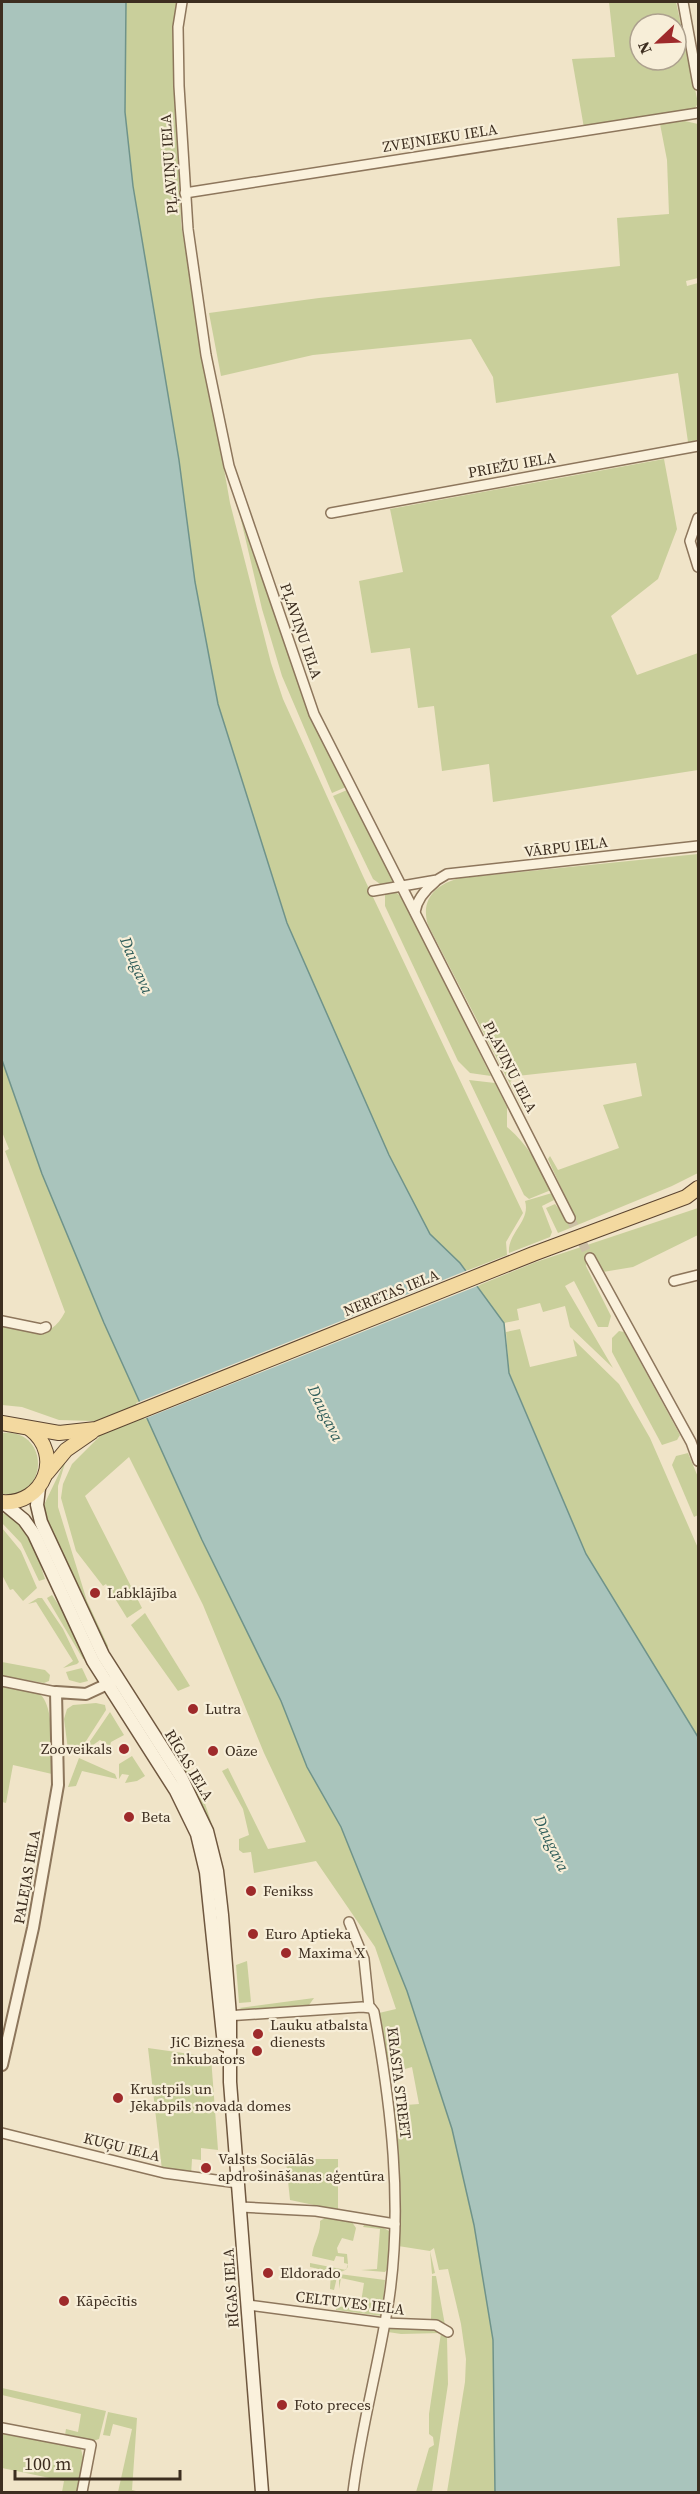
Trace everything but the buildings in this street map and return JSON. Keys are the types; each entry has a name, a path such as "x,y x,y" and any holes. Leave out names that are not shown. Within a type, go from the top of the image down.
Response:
{"main road":[{"name":"NERETAS IELA","path":"96,1429 533,1254 692,1196 699,1188"},
{"path":"2,1423 59,1433 96,1429"},
{"path":"28,1428 36,1434 47,1452 47,1473"},
{"path":"2,1502 18,1502 39,1488 47,1473 66,1450 96,1429"},
{"name":"RĪGAS IELA","path":"39,1488 37,1509 45,1533 112,1682"},
{"name":"RĪGAS IELA","path":"2,1502 20,1516 34,1534 85,1644 112,1682 176,1791 197,1834 206,1872 224,2016 262,2493"}],"street":[{"name":"PĻAVIŅU IELA","path":"182,2 178,27 185,192 206,355 229,466 315,714 570,1218"},
{"path":"683,2 699,86"},
{"name":"ZVEJNIEKU IELA","path":"185,192 699,113"},
{"name":"PRIEŽU IELA","path":"331,513 699,446"},
{"path":"699,518 690,536 699,567"},
{"name":"VĀRPU IELA","path":"373,891 437,880 447,874 699,846"},
{"path":"415,912 416,905 426,889 437,880"},
{"path":"590,1258 695,1441 699,1461"},
{"path":"674,1281 699,1275"},
{"path":"2,1321 41,1329 46,1327"},
{"path":"2,1681 56,1692 86,1694 112,1682"},
{"name":"PALEJAS IELA","path":"2,2065 33,1928 58,1785 56,1692"},
{"name":"KRASTA STREET","path":"350,1922 364,1959 369,2007 375,2013 393,2156 394,2224 385,2323 360,2440 352,2493"},
{"path":"224,2016 369,2007"},
{"name":"KUĢU IELA","path":"2,2133 164,2173 238,2183"},
{"path":"240,2207 316,2211 394,2224"},
{"name":"CELTUVES IELA","path":"248,2305 385,2323 436,2325 448,2332"},
{"path":"2,2428 91,2445 82,2493"}],"green space":[{"path":"126,2 178,2 175,26 181,224 230,503 271,663 283,699 363,876 523,1213 506,1242 507,1255 466,1271 430,1234 389,1155 337,1043 287,923 218,704 195,582 179,460 133,186 125,112"},
{"path":"609,2 676,2 678,12 628,12 628,72 688,72 688,57 698,103 694,110 584,128 572,59 615,57"},
{"path":"685,121 698,124 698,278 686,281 687,286 698,283 698,440 688,442 678,373 496,403 493,377 471,339 313,355 221,376 209,313 319,298 620,266 617,218 669,214 667,160 660,124"},
{"path":"664,459 677,529 658,579 611,616 637,675 698,653 698,770 493,802 489,764 442,771 434,706 418,708 410,648 371,653 359,581 403,572 390,509"},
{"path":"233,486 281,629 346,787 332,793 282,676 262,609"},
{"path":"347,790 394,883 380,884 373,879 333,796"},
{"path":"698,854 698,1173 558,1233 546,1208 555,1204 566,1218 573,1214 548,1159 550,1156 558,1170 619,1148 603,1105 642,1096 636,1063 517,1076 510,1082 526,1115 428,925 426,908 428,900 444,884 460,878"},
{"path":"395,891 403,899 491,1076 470,1073 458,1061 385,906 385,894"},
{"path":"2,1060 42,1174 104,1323 202,1540 281,1701 307,1767 341,1827 407,1991 452,2129 474,2225 493,2340 495,2492 447,2492 465,2382 466,2359 461,2324 448,2269 439,2270 434,2248 430,2251 398,2246 401,2211 400,2176 392,2106 419,2104 412,2067 405,2069 402,2061 387,2064 379,2013 396,2009 375,1947 316,1861 254,1873 251,1852 243,1853 239,1850 239,1839 249,1835 243,1809 222,1771 228,1768 268,1849 306,1842 264,1753 203,1605 129,1457 85,1496 142,1608 127,1618 106,1584 103,1586 76,1551 61,1498 63,1484 72,1464 99,1437 93,1421 59,1420 22,1407 2,1405 2,1326 30,1332 46,1331 53,1328 65,1312 5,1151 9,1149 2,1132"},
{"path":"469,1080 495,1083 507,1107 507,1127 532,1156 551,1190 529,1199 524,1195"},
{"path":"552,1193 554,1200 542,1206 552,1232 550,1237 509,1253 509,1246 525,1215 525,1201"},
{"path":"698,1208 698,1235 633,1267 603,1272 597,1259 587,1260 586,1266 611,1316 608,1327 598,1327 574,1281 565,1286 613,1368 570,1327 565,1306 543,1312 540,1303 517,1309 519,1320 504,1323 477,1286 536,1262"},
{"path":"520,1329 530,1367 577,1356 573,1339 619,1384 650,1438 698,1548 698,1737 586,1554 509,1372 506,1332"},
{"path":"619,1331 624,1332 680,1435 677,1440 662,1445 612,1352 612,1338"},
{"path":"2,1433 18,1434 29,1441 36,1451 38,1463 36,1475 29,1486 18,1493 2,1494"},
{"path":"688,1453 698,1477 698,1515 694,1517 672,1465 676,1456"},
{"path":"67,1457 58,1486 58,1507 87,1601 108,1646 106,1651 52,1539 43,1507"},
{"path":"2,1513 20,1523 26,1531 45,1579 39,1581 21,1543 2,1523"},
{"path":"2,1528 21,1551 37,1588 23,1601 13,1589 10,1590 2,1575"},
{"path":"52,1595 68,1619 89,1660 83,1659 47,1598"},
{"path":"42,1598 63,1629 79,1662 77,1664 63,1668 73,1661 36,1602 28,1604"},
{"path":"145,1613 190,1686 178,1691 131,1625"},
{"path":"2,1662 45,1670 50,1675 49,1681 44,1683 2,1676"},
{"path":"82,1668 88,1681 80,1683 69,1680 66,1672"},
{"path":"2,1685 34,1691 43,1698 50,1718 52,1743 52,1774 13,1765 6,1803 2,1802"},
{"path":"96,1703 105,1705 106,1710 79,1752 68,1750 64,1719 67,1709 73,1705"},
{"path":"110,1712 124,1735 111,1742 110,1746 100,1740 82,1753"},
{"path":"132,1756 145,1776 137,1781 125,1783 129,1775 122,1774 119,1779 119,1764"},
{"path":"79,1758 115,1774 117,1779 82,1771 76,1786 68,1787"},
{"path":"179,1759 193,1776 199,1789 211,1820 221,1859"},
{"path":"247,1961 251,2002 239,2003 236,1965"},
{"path":"314,1998 309,2005 244,2010 239,2008"},
{"path":"148,2048 211,2057 218,2150 201,2148 201,2160 192,2159 191,2176 162,2170"},
{"path":"279,2159 338,2159 338,2210 290,2200 286,2162"},
{"path":"325,2218 352,2222 356,2228 353,2241 342,2238 337,2248 338,2253 347,2254 348,2264 344,2263 344,2257 336,2256 334,2261 312,2256 320,2221"},
{"path":"364,2225 382,2227 389,2231 388,2268 385,2272 361,2270 377,2269 380,2229 363,2227"},
{"path":"430,2251 435,2273 432,2274"},
{"path":"310,2263 345,2270 338,2273 334,2290 330,2289 331,2272 310,2267"},
{"path":"339,2274 385,2280 382,2316 336,2310 336,2306 360,2309 364,2283 341,2278 339,2289"},
{"path":"432,2276 436,2276 445,2325 392,2319 431,2320"},
{"path":"391,2327 433,2328 444,2332 447,2337 448,2384 432,2492 416,2492 429,2448 434,2445 433,2437 429,2434 429,2414 441,2333 388,2332"},
{"path":"2,2388 106,2411 99,2439 90,2442 65,2435 66,2429 78,2432 81,2414 2,2395"},
{"path":"108,2412 137,2418 132,2490 140,2492 118,2492 132,2429 113,2424 110,2436 103,2435"},
{"path":"2,2430 81,2449 83,2457 78,2492 62,2492 64,2481 2,2468"}],"water":[{"name":"Daugava","path":"2,2 126,2 125,112 133,186 179,460 195,582 218,704 287,923 389,1155 430,1234 460,1263 504,1323 509,1373 586,1554 698,1737 698,2492 495,2492 493,2340 474,2225 452,2129 407,1991 341,1827 307,1767 281,1701 202,1540 104,1323 42,1174 2,1060"}],"pier":[{"path":"468,1270 480,1285 144,1419 136,1403"}],"tunnel":[{"path":"570,1218 590,1258"}],"place":[{"name":"Labklājība","path":"95,1593"},
{"name":"Lutra","path":"193,1709"},
{"name":"Zooveikals","path":"124,1749"},
{"name":"Oāze","path":"213,1751"},
{"name":"Beta","path":"129,1817"},
{"name":"Fenikss","path":"251,1891"},
{"name":"Euro Aptieka","path":"253,1934"},
{"name":"Maxima X","path":"286,1953"},
{"name":"Lauku atbalsta dienests","path":"258,2034"},
{"name":"JiC Biznesa inkubators","path":"257,2051"},
{"name":"Krustpils un Jēkabpils novada domes","path":"118,2098"},
{"name":"Valsts Sociālās apdrošināšanas aģentūra","path":"206,2168"},
{"name":"Eldorado","path":"268,2273"},
{"name":"Kāpēcītis","path":"64,2301"},
{"name":"Foto preces","path":"282,2405"}]}
